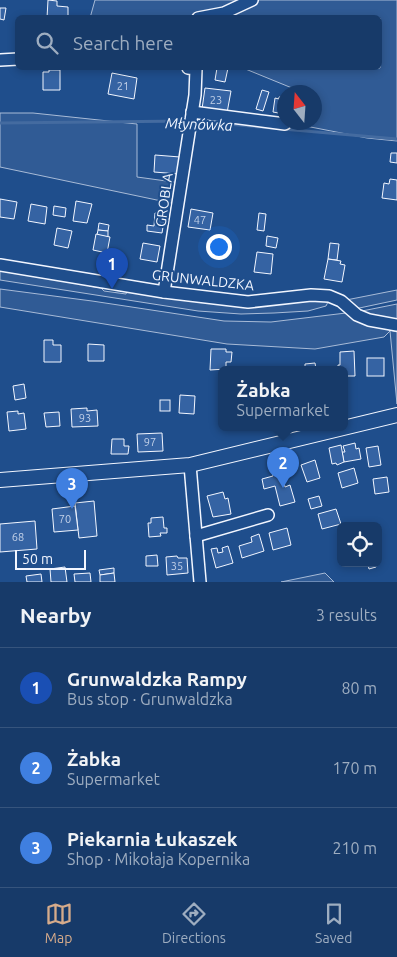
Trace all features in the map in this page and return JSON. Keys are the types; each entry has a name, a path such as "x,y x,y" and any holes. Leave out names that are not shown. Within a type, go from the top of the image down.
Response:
{"main road":[{"path":"348,427 397,415"},
{"path":"0,480 190,464 329,431"}],"street":[{"path":"214,15 224,13 252,0"},
{"path":"0,60 15,58"},
{"name":"GROBLA","path":"164,292 195,96 196,70"},
{"path":"192,112 277,123"},
{"name":"GRUNWALDZKA","path":"0,265 164,292 248,302 311,295 329,296 341,300 357,315 369,320 397,325"},
{"path":"190,464 200,582"},
{"path":"196,536 268,515"}],"shaded area":[{"path":"95,0 397,0 397,141 367,138 322,129 322,85 285,85 248,70 382,70 382,15 91,15"},
{"path":"0,113 33,113 137,124 137,177 181,183 175,226 171,203 0,167"},
{"path":"0,268 89,282 89,286 101,288 104,291 126,294 128,289 198,301 314,300 328,302 326,306 308,311 241,314 198,311 0,280"},
{"path":"0,289 224,321 271,322 346,313 357,321 397,332 397,404 390,331 384,337 315,349 227,344 0,307"},
{"path":"397,290 397,300 350,310 341,301"},
{"path":"397,304 397,321 375,318 362,311"},
{"path":"325,573 334,582 281,582"}],"building":[{"path":"48,0 57,1 57,6 68,7 68,15 47,15"},
{"path":"0,8 6,8 4,20 0,19"},
{"path":"49,70 60,70 60,90 43,90 43,72 49,72"},
{"path":"217,70 228,70 225,82 215,80"},
{"path":"112,73 137,78 134,99 108,94"},
{"path":"205,88 231,91 227,113 202,109"},
{"path":"262,90 269,92 263,111 256,109"},
{"path":"275,98 277,98 277,113 273,112"},
{"path":"391,153 397,153 397,163 390,162"},
{"path":"155,155 180,157 179,174 154,172"},
{"path":"390,179 397,180 397,200 382,198 384,183 389,184"},
{"path":"0,199 17,202 14,219 0,217"},
{"path":"76,201 92,204 87,223 73,221"},
{"path":"31,204 47,207 45,224 28,221"},
{"path":"54,206 66,208 65,217 53,215"},
{"path":"191,209 213,213 210,230 188,227"},
{"path":"155,213 165,215 162,233 147,231 147,225 154,226"},
{"path":"259,213 266,214 264,231 257,230"},
{"path":"99,223 109,225 108,231 98,230"},
{"path":"57,228 72,231 68,248 54,245"},
{"path":"98,230 108,231 108,237 97,235"},
{"path":"96,234 110,237 107,253 93,250"},
{"path":"267,236 278,238 276,248 266,246"},
{"path":"143,243 160,246 157,262 140,259"},
{"path":"330,243 339,244 337,260 328,259"},
{"path":"257,252 273,254 271,274 254,272"},
{"path":"328,259 341,261 340,264 345,265 342,282 324,279"},
{"path":"44,340 53,340 53,345 61,345 61,362 44,362"},
{"path":"88,344 104,345 104,361 88,361"},
{"path":"211,349 226,349 226,352 232,352 231,362 226,362 226,366 218,366 218,370 210,370"},
{"path":"354,351 355,376 348,376 348,366 338,366 340,365 340,352"},
{"path":"367,358 384,358 384,376 367,376"},
{"path":"315,363 316,366 305,366 305,364"},
{"path":"24,384 26,398 15,400 13,386"},
{"path":"180,395 195,396 194,414 179,413"},
{"path":"160,400 170,400 170,411 160,411"},
{"path":"87,408 87,411 97,410 98,426 72,427 71,409"},
{"path":"18,411 18,414 24,413 26,429 9,431 7,412"},
{"path":"59,412 60,426 46,427 44,413"},
{"path":"162,433 163,451 138,452 137,434"},
{"path":"112,439 124,439 124,446 129,446 128,454 111,454"},
{"path":"355,443 356,449 359,448 361,459 344,462 342,452 345,452 343,446"},
{"path":"341,445 344,462 337,465 336,463 332,464 329,448"},
{"path":"378,446 381,465 369,467 366,448"},
{"path":"315,460 320,478 307,482 301,465"},
{"path":"354,468 358,483 342,488 338,473"},
{"path":"281,470 285,487 290,485 295,502 280,506 275,486 264,489 262,479 273,476 272,472"},
{"path":"387,477 389,492 375,494 373,479"},
{"path":"223,492 225,499 228,498 231,514 213,517 207,496"},
{"path":"319,496 322,506 311,509 308,499"},
{"path":"94,501 97,536 79,538 75,503"},
{"path":"75,506 78,530 54,532 52,509"},
{"path":"336,509 340,522 337,522 337,525 322,529 318,514"},
{"path":"163,517 164,528 167,528 167,533 160,533 161,536 149,537 148,523 151,523 151,518"},
{"path":"35,521 37,549 0,552 0,524"},
{"path":"287,528 291,545 273,550 269,533"},
{"path":"259,534 264,551 242,558 239,546 252,542 251,537"},
{"path":"228,546 233,563 216,568 211,549 217,548 218,553 223,552 222,548"},
{"path":"157,555 158,566 146,566 146,556"},
{"path":"177,556 178,558 187,558 188,573 167,575 166,557"},
{"path":"65,567 67,582 51,582 50,569"},
{"path":"114,568 114,573 100,575 99,570"},
{"path":"90,573 91,582 75,582 74,574"},
{"path":"114,573 115,582 100,582 100,575"},
{"path":"41,574 42,582 27,582 26,576"}],"waterway":[{"name":"Młynówka","path":"0,123 187,121"},
{"name":"Młynówka","path":"193,121 397,139"}],"place":[{"name":"Grunwaldzka Rampy","path":"112,289"},
{"name":"Żabka","path":"283,488"},
{"name":"Piekarnia Łukaszek","path":"72,509"}]}
